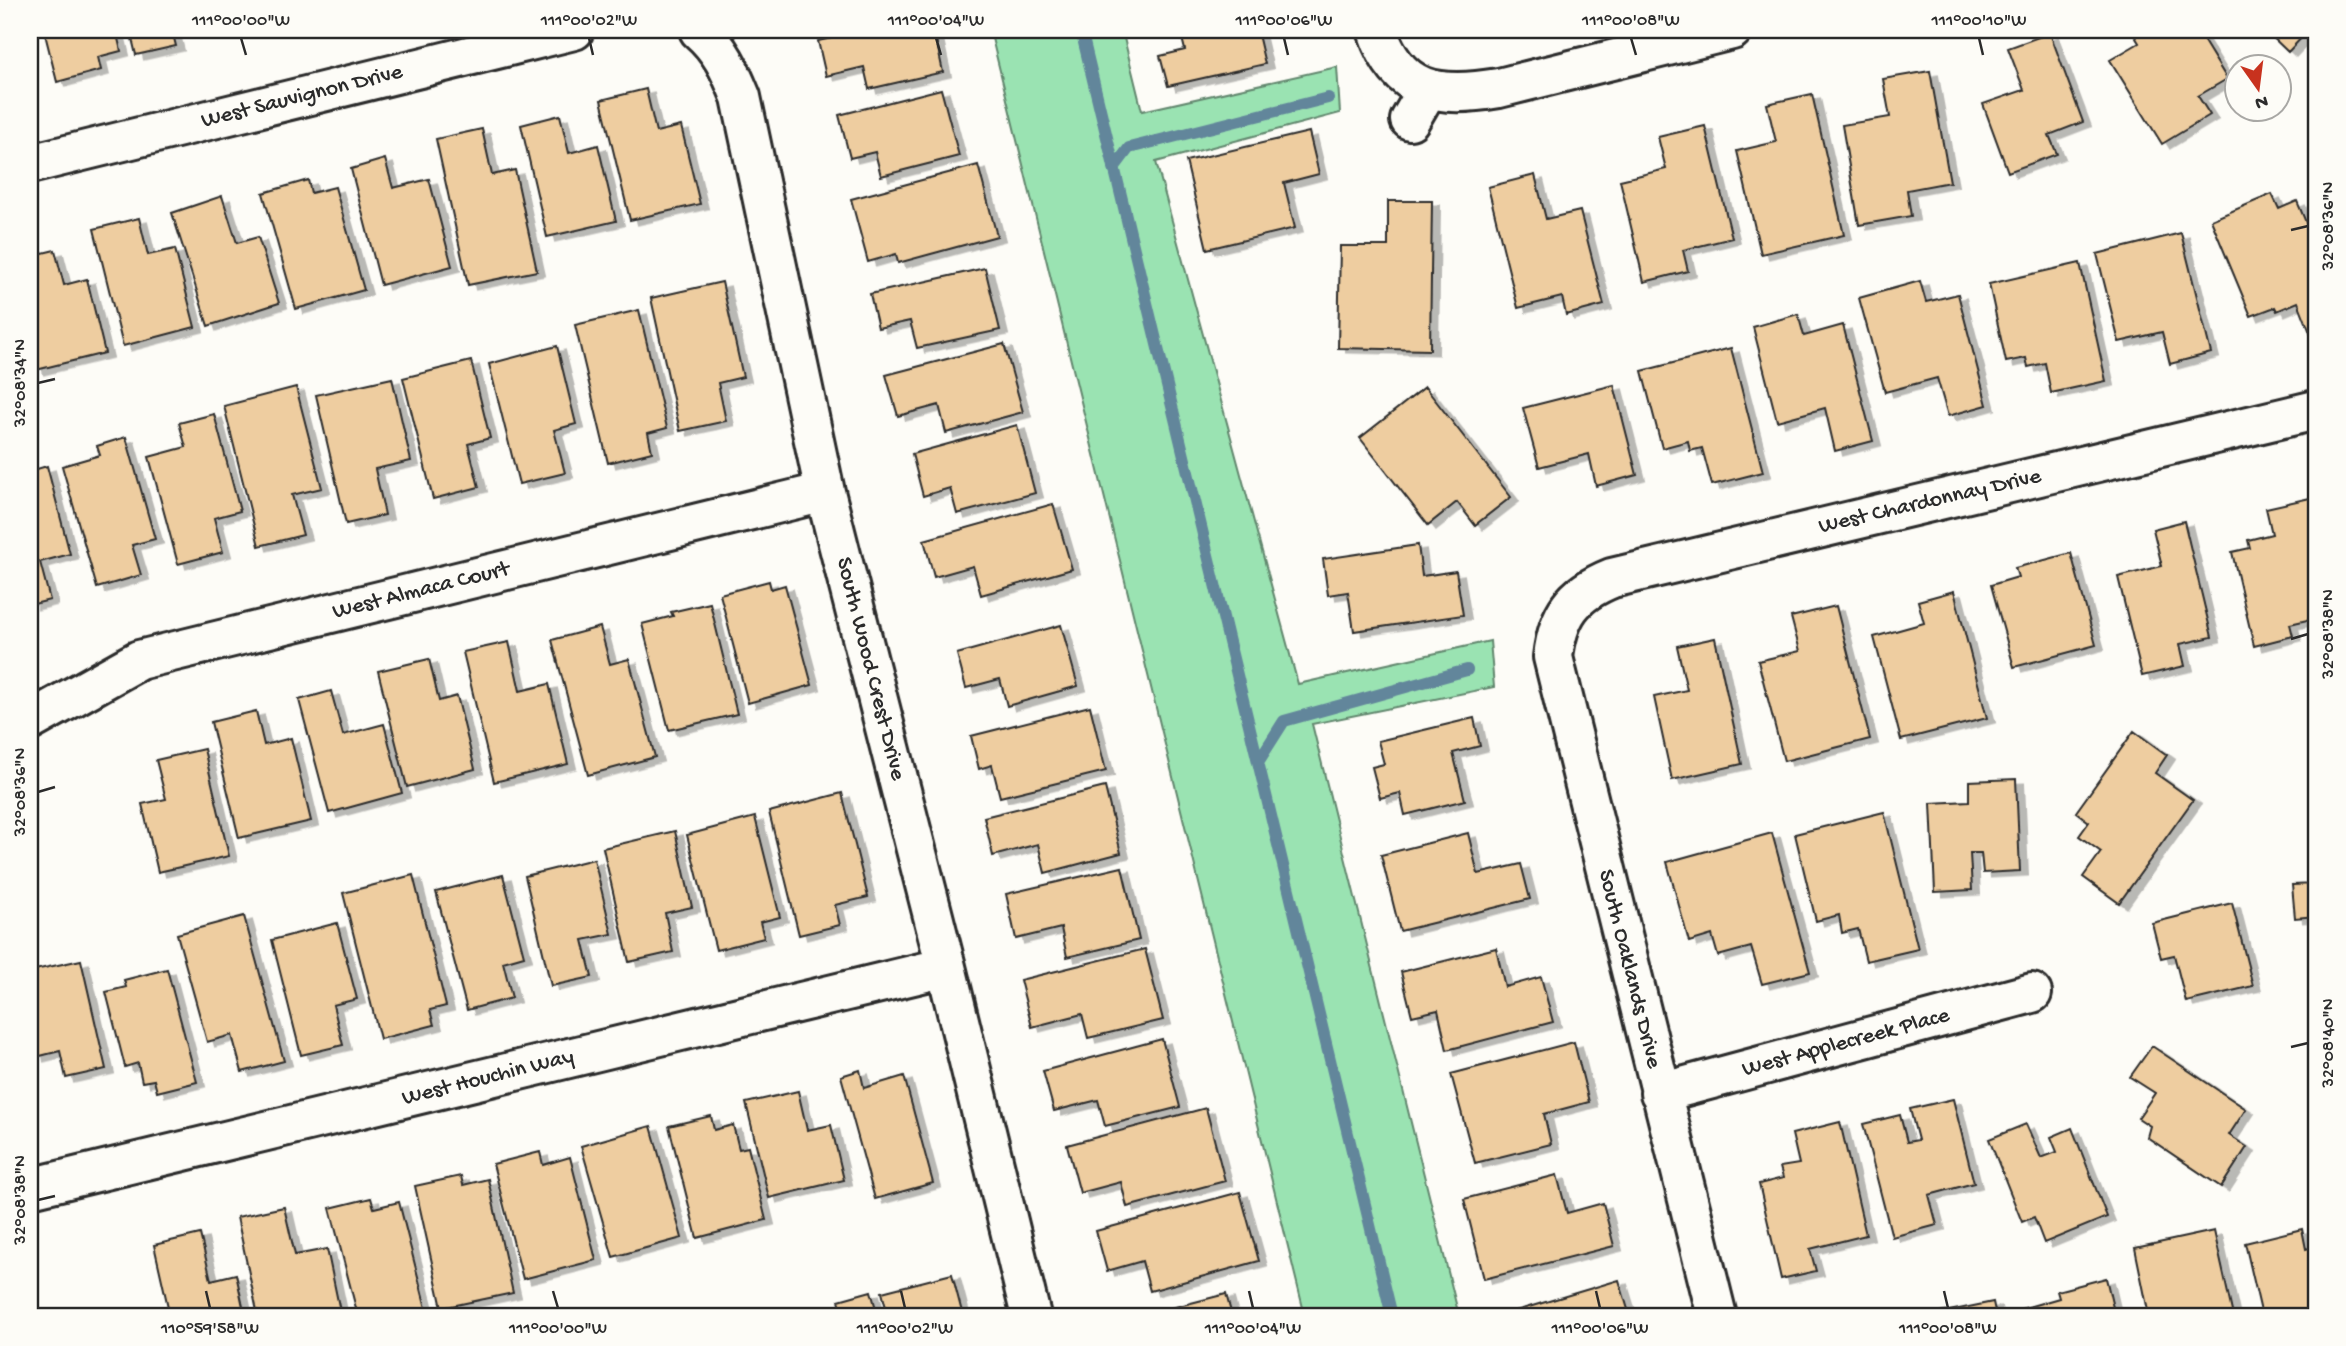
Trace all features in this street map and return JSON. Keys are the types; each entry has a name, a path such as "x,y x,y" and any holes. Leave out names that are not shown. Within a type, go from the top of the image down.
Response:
{"street":[{"name":"West Sauvignon Drive","path":"30,164 574,30"},
{"name":"South Wood Crest Drive","path":"699,30 727,62 741,97 825,492 946,967 1031,1316"},
{"path":"1377,30 1385,54 1419,105 1499,88 1732,30"},
{"name":"West Chardonnay Drive","path":"1548,613 1573,601 1592,586 1612,578 2316,410"},
{"name":"West Almaca Court","path":"30,721 139,660 825,492"},
{"name":"South Oaklands Drive","path":"1548,613 1555,637 1553,657 1559,688 1717,1316"},
{"name":"West Houchin Way","path":"30,1188 946,967"},
{"name":"West Applecreek Place","path":"1660,1093 2032,993"}],"green space":[{"path":"990,30 1122,30 1142,111 1337,67 1340,113 1156,162 1298,684 1490,641 1494,687 1312,724 1459,1316 1305,1316"}],"building":[{"path":"44,30 116,30 121,51 98,57 101,70 57,82"},
{"path":"130,30 172,30 176,46 136,55"},
{"path":"869,30 934,30 943,72 869,89 864,67 826,76 818,41"},
{"path":"1180,30 1257,30 1265,64 1168,86 1160,56 1185,50"},
{"path":"2131,30 2197,30 2224,74 2224,81 2198,96 2210,115 2162,144 2110,60 2139,43"},
{"path":"2265,30 2307,30 2288,52"},
{"path":"2050,33 2083,122 2049,135 2057,154 2008,172 1983,104 2024,90 2008,48"},
{"path":"1930,71 1950,182 1907,190 1911,216 1859,225 1842,125 1890,117 1883,79"},
{"path":"646,89 656,132 681,126 700,204 630,220 601,100"},
{"path":"941,89 959,156 881,176 875,152 850,158 839,115"},
{"path":"1812,94 1844,235 1761,254 1737,151 1776,142 1767,104"},
{"path":"560,115 569,153 598,145 616,221 547,237 521,125"},
{"path":"1705,126 1732,238 1683,250 1688,271 1644,282 1620,180 1666,169 1658,137"},
{"path":"482,129 492,175 515,170 537,271 468,285 436,139"},
{"path":"1309,132 1319,174 1284,183 1295,228 1207,249 1186,161"},
{"path":"385,159 393,188 429,179 452,266 381,285 351,169"},
{"path":"978,165 997,236 898,263 896,254 868,262 851,199"},
{"path":"1535,175 1546,219 1580,211 1604,305 1566,315 1562,297 1518,308 1488,187"},
{"path":"308,180 311,193 335,187 364,290 296,309 263,193"},
{"path":"2272,194 2279,209 2297,201 2316,246 2316,333 2311,335 2298,302 2277,311 2275,307 2251,316 2211,220"},
{"path":"222,196 237,243 258,237 279,303 208,326 172,213"},
{"path":"1388,201 1432,201 1430,350 1338,348 1340,246 1388,246"},
{"path":"139,218 148,255 175,249 195,327 123,346 94,229"},
{"path":"2181,233 2211,353 2170,364 2162,332 2119,342 2097,254"},
{"path":"55,250 64,285 87,279 105,353 36,370 30,347 30,256"},
{"path":"2080,263 2106,381 2051,393 2045,363 2028,367 2026,358 2006,362 1989,284"},
{"path":"985,268 1000,330 917,348 910,321 878,328 870,294"},
{"path":"1920,281 1926,302 1958,294 1987,405 1948,416 1937,378 1885,392 1859,298"},
{"path":"722,282 743,377 718,383 726,421 680,431 651,298"},
{"path":"639,310 667,428 648,433 652,452 608,463 575,325"},
{"path":"1798,314 1804,336 1843,325 1873,441 1835,451 1825,408 1777,421 1753,327"},
{"path":"1004,344 1023,412 946,433 939,405 898,416 886,375"},
{"path":"557,346 576,424 554,430 565,473 519,484 489,364"},
{"path":"1731,348 1763,472 1712,485 1702,448 1690,451 1688,441 1662,448 1642,371"},
{"path":"471,361 490,438 468,444 479,487 433,499 403,378"},
{"path":"392,378 411,461 375,469 385,515 346,524 316,395"},
{"path":"1614,385 1637,475 1596,486 1589,454 1539,467 1523,408"},
{"path":"296,387 322,488 292,495 303,535 259,546 224,406"},
{"path":"1425,387 1511,497 1475,525 1457,502 1428,525 1360,438"},
{"path":"214,414 240,511 214,518 223,552 178,564 149,457 186,447 179,423"},
{"path":"1017,425 1035,493 957,514 950,488 923,496 912,454"},
{"path":"126,437 155,539 132,545 141,575 97,588 62,466 100,455 97,446"},
{"path":"47,466 70,554 40,562 50,600 30,605 30,471"},
{"path":"2310,498 2316,524 2316,618 2290,624 2293,636 2254,646 2232,552 2250,548 2248,540 2272,534 2266,508"},
{"path":"1053,504 1072,569 981,595 973,566 934,577 924,540"},
{"path":"2184,521 2212,637 2180,644 2185,666 2142,676 2118,577 2162,566 2153,529"},
{"path":"1418,545 1422,576 1456,571 1463,615 1354,631 1348,592 1328,595 1323,559"},
{"path":"2071,553 2096,645 2014,667 1991,585 2018,577 2015,568"},
{"path":"769,581 771,589 785,585 812,685 748,703 720,594"},
{"path":"1954,591 1987,718 1901,740 1874,637 1924,623 1918,601"},
{"path":"710,603 737,714 669,730 642,624 673,616 671,612"},
{"path":"1836,606 1870,739 1784,761 1758,661 1800,651 1791,617"},
{"path":"1061,625 1078,686 1007,706 1000,679 966,688 957,654"},
{"path":"600,627 610,664 629,659 655,757 588,775 552,640"},
{"path":"1715,638 1742,764 1672,780 1654,697 1687,690 1677,646"},
{"path":"509,642 520,691 549,684 568,764 494,782 463,652"},
{"path":"429,659 439,701 457,696 475,769 407,787 378,671"},
{"path":"331,691 343,735 384,724 402,793 329,813 299,700"},
{"path":"1090,706 1106,771 1000,797 992,765 979,769 971,736"},
{"path":"256,711 264,745 291,738 311,821 239,838 211,722"},
{"path":"1474,718 1480,746 1453,753 1465,800 1405,815 1400,793 1380,798 1372,767 1384,764 1378,741"},
{"path":"2134,731 2167,755 2155,773 2193,800 2119,903 2083,877 2101,852 2079,836 2089,822 2076,812"},
{"path":"204,749 229,856 158,872 142,804 166,799 156,760"},
{"path":"2016,779 2020,871 1983,873 1981,853 1970,853 1972,890 1935,892 1931,803 1969,801 1969,781"},
{"path":"1105,787 1121,853 1045,873 1038,844 993,856 984,817"},
{"path":"842,793 868,897 835,905 840,925 799,935 769,812"},
{"path":"1884,812 1918,949 1866,961 1858,929 1842,933 1839,915 1816,921 1795,834"},
{"path":"755,817 780,917 760,922 764,938 716,950 687,835"},
{"path":"675,831 692,907 665,913 673,952 629,962 603,848"},
{"path":"1468,833 1478,874 1521,864 1530,899 1400,931 1381,855"},
{"path":"1772,833 1810,972 1762,984 1751,947 1718,956 1712,935 1689,942 1667,862"},
{"path":"594,859 612,934 583,940 592,977 551,986 525,876"},
{"path":"1122,867 1139,940 1067,957 1061,928 1016,939 1006,894"},
{"path":"413,875 446,1006 430,1010 434,1025 380,1039 343,893"},
{"path":"503,875 524,956 503,962 512,998 467,1010 436,892"},
{"path":"2316,884 2316,916 2295,918 2292,885"},
{"path":"2232,903 2253,986 2186,1002 2174,955 2161,958 2152,923"},
{"path":"244,916 284,1061 242,1072 232,1035 207,1042 177,934"},
{"path":"337,923 357,999 333,1005 343,1045 301,1055 272,940"},
{"path":"1496,948 1505,987 1541,977 1553,1022 1447,1050 1438,1010 1412,1016 1401,972"},
{"path":"1145,949 1163,1020 1088,1038 1082,1014 1032,1027 1020,980"},
{"path":"81,960 106,1069 66,1078 60,1051 36,1057 33,1041 30,1041 30,971"},
{"path":"167,969 197,1082 157,1092 154,1080 142,1082 138,1063 125,1067 106,992 126,987 124,980"},
{"path":"1162,1039 1180,1107 1105,1126 1098,1100 1054,1111 1043,1071"},
{"path":"1574,1042 1589,1102 1544,1114 1551,1144 1475,1163 1451,1074"},
{"path":"2152,1046 2246,1109 2229,1135 2247,1147 2221,1187 2147,1137 2150,1126 2138,1118 2155,1093 2130,1077"},
{"path":"860,1070 864,1088 904,1076 933,1183 875,1199 841,1076"},
{"path":"798,1091 807,1130 831,1125 844,1180 769,1198 746,1103"},
{"path":"1953,1099 1974,1183 1929,1195 1937,1225 1892,1237 1863,1124 1900,1115 1907,1142 1918,1140 1910,1109"},
{"path":"1206,1108 1225,1181 1127,1207 1121,1182 1080,1193 1067,1145"},
{"path":"711,1116 714,1130 733,1125 739,1149 748,1147 766,1220 697,1238 669,1126"},
{"path":"1840,1122 1866,1235 1810,1249 1816,1271 1781,1279 1759,1184 1783,1178 1780,1167 1799,1164 1792,1134"},
{"path":"2026,1124 2041,1158 2057,1152 2051,1137 2072,1128 2107,1217 2044,1243 2034,1217 2022,1222 1989,1139"},
{"path":"651,1126 682,1238 613,1257 581,1146"},
{"path":"540,1152 543,1165 570,1157 596,1260 523,1279 493,1164"},
{"path":"1557,1175 1567,1213 1603,1203 1614,1246 1484,1279 1464,1199"},
{"path":"461,1176 463,1185 488,1179 513,1293 442,1308 415,1186"},
{"path":"1240,1192 1259,1261 1150,1291 1142,1261 1107,1271 1096,1231"},
{"path":"371,1198 374,1208 399,1202 428,1316 358,1316 330,1208"},
{"path":"284,1207 295,1255 327,1249 341,1316 258,1316 237,1217"},
{"path":"2302,1229 2306,1249 2316,1246 2316,1316 2262,1316 2245,1243"},
{"path":"2214,1231 2233,1316 2149,1316 2135,1248"},
{"path":"200,1234 211,1280 236,1274 245,1316 170,1316 154,1245"},
{"path":"952,1274 963,1316 888,1316 882,1292"},
{"path":"2106,1278 2115,1316 2023,1316 2021,1309 2059,1298 2057,1291"},
{"path":"1619,1280 1630,1316 1510,1316 1509,1313"},
{"path":"871,1291 878,1316 844,1316 839,1300"},
{"path":"1226,1294 1232,1316 1140,1316"},
{"path":"1993,1302 1996,1316 1925,1316"}],"waterway":[{"path":"1081,30 1392,1316"},
{"path":"1114,168 1129,148 1328,98"},
{"path":"1258,762 1284,721 1467,670"}]}
